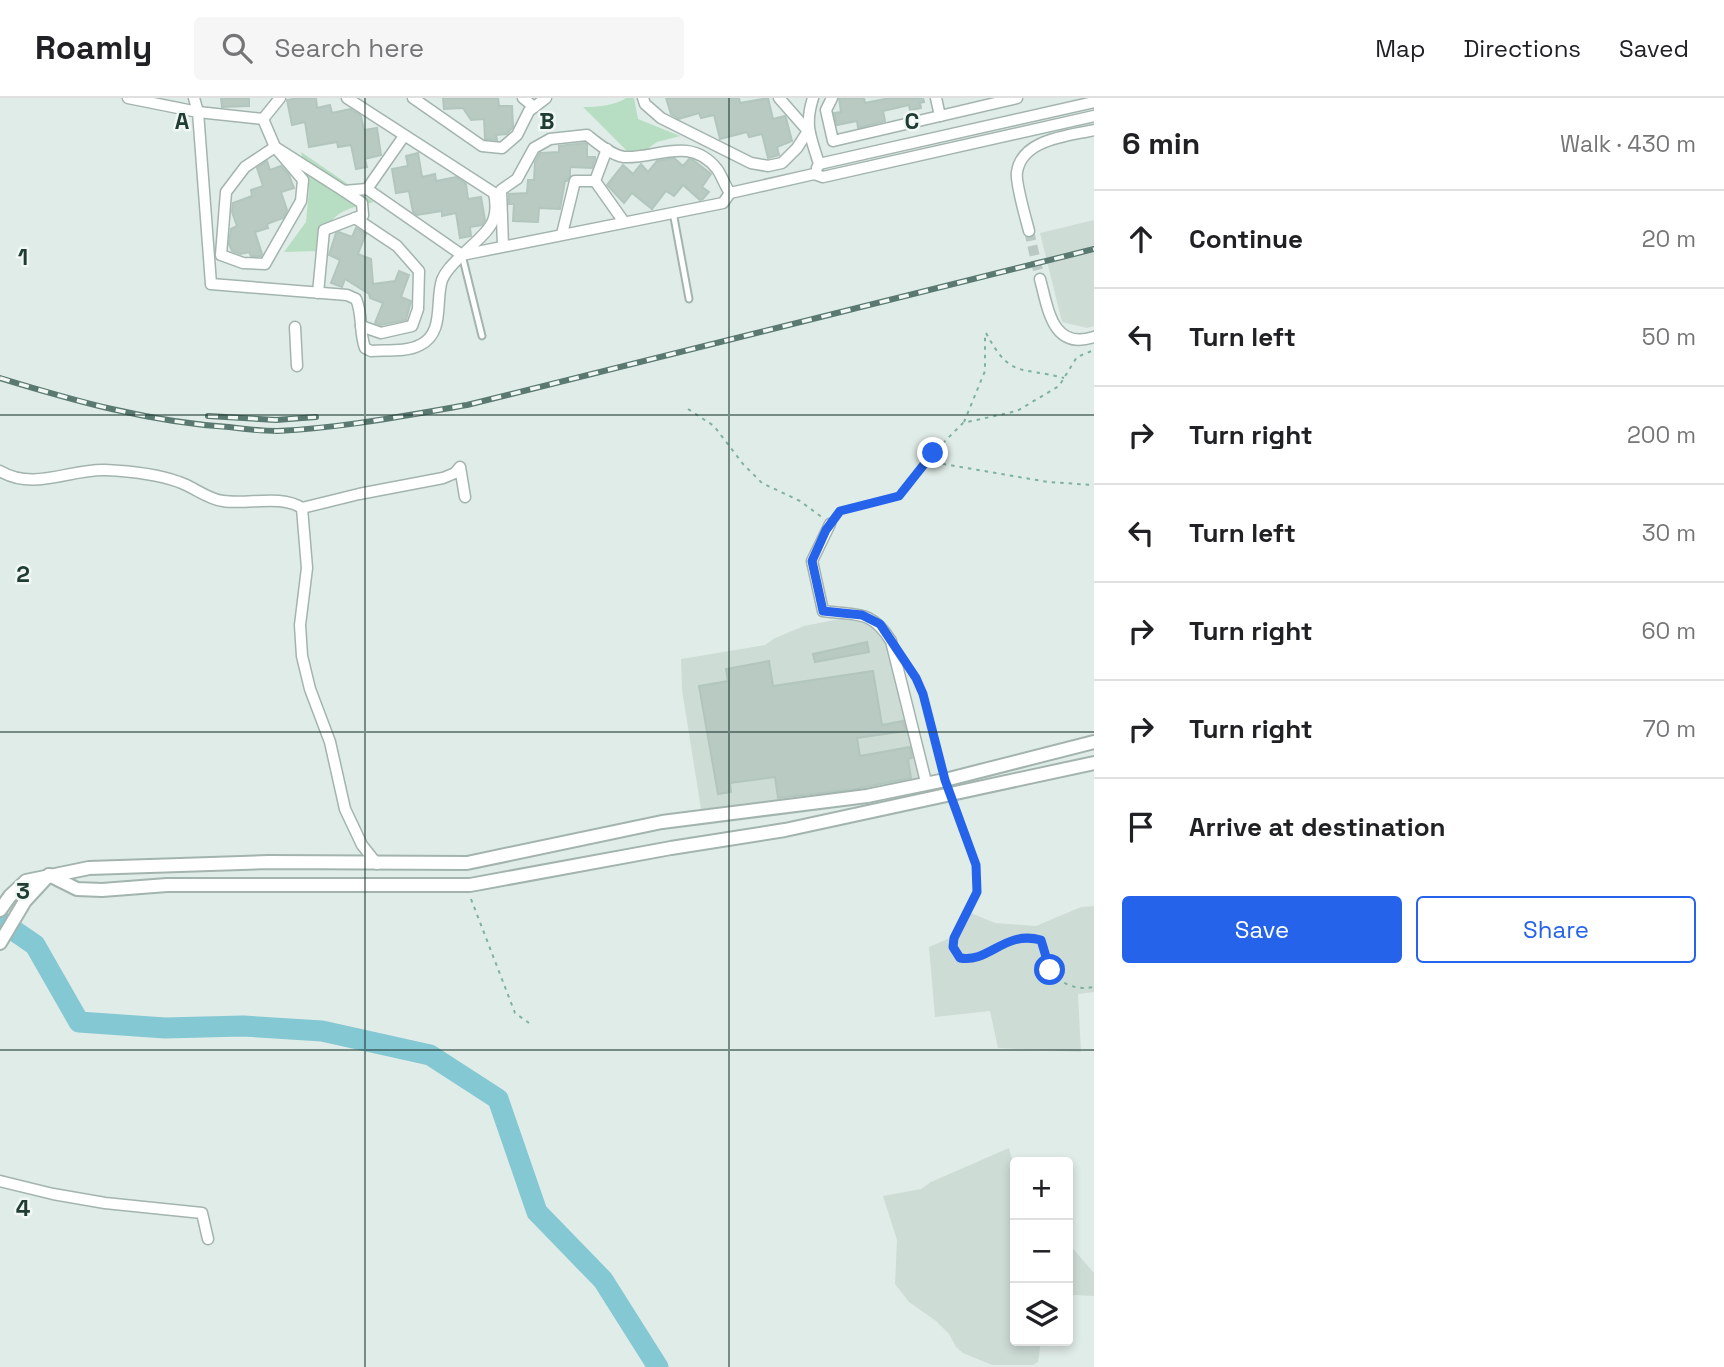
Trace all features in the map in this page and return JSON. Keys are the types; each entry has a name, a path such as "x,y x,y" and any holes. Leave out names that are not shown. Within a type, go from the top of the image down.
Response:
{"street":[{"path":"128,98 198,112 263,119"},
{"path":"194,98 198,112 211,284 347,295 356,299 360,308 365,348 371,351 418,347 426,342 436,325 442,281 448,269 495,222 497,191"},
{"path":"263,119 280,98"},
{"path":"347,98 404,136 497,191"},
{"path":"414,98 482,146 502,148 517,135 529,111 545,98"},
{"path":"523,98 534,107"},
{"path":"643,98 661,118 751,163 768,166 782,163 797,148 808,131"},
{"path":"779,98 808,131"},
{"path":"813,98 808,114 808,131 817,169 822,177 1094,116"},
{"path":"832,98 826,110 833,141 1017,98"},
{"path":"936,98 940,116"},
{"path":"344,191 367,189 462,255 723,203 730,193 855,156 1094,102"},
{"path":"263,119 275,147 303,180 302,201 265,264 243,263 221,255 226,192 245,167 275,147"},
{"path":"1029,232 1016,173 1023,156 1038,145 1053,139 1094,130"},
{"path":"497,191 517,179 534,148 550,139 587,135 624,157 667,150 701,156 716,169 730,193"},
{"path":"367,189 404,136"},
{"path":"850,138 858,169"},
{"path":"275,147 362,203 362,215 324,230 318,293"},
{"path":"595,181 607,149"},
{"path":"562,234 575,181 595,181"},
{"path":"595,181 624,222"},
{"path":"497,191 503,246"},
{"path":"355,218 397,246 419,271 418,309 412,326 381,333 361,326"},
{"path":"1041,279 1053,323 1060,333 1081,340 1094,337"},
{"path":"295,327 298,366"},
{"path":"0,471 11,477 27,480 102,470 128,472 180,482 223,502 289,502 302,508 443,478 455,473 460,467 465,496"},
{"path":"302,508 307,568 300,625 302,656 310,689 330,742 345,809 362,845 377,863"},
{"path":"830,524 812,561 823,611 862,615 880,624 891,641 926,782"},
{"path":"0,910 10,895 26,881 49,874 89,868 268,862 467,863 662,822 867,796 945,780 1094,742"},
{"path":"49,874 77,889 102,890 167,885 470,885 785,830 1094,764"},
{"path":"0,943 25,901 49,874"},
{"path":"0,1181 105,1203 202,1213 208,1238"}],"lane":[{"path":"673,212 689,299"},
{"path":"462,255 482,336"}],"path":[{"path":"688,409 714,426 743,464 762,483 800,501 830,524 840,511 899,496 926,461 963,423 985,371 985,333 996,353 1014,368 1064,378"},
{"path":"963,423 1017,411 1059,386 1077,358 1094,351"},
{"path":"926,461 1048,481 1094,485"},
{"path":"904,659 928,706 945,780"},
{"path":"950,794 976,865 978,881 970,911 954,938 956,953 960,958 976,958 1016,938 1030,937 1041,940 1055,978 1071,987 1082,989 1094,986"},
{"path":"470,885 472,904 515,1013 528,1023"}],"shaded area":[{"path":"1094,220 1094,326 1087,328 1062,322 1040,233"},
{"path":"855,616 878,624 888,637 921,778 878,789 745,807 701,809 682,690 681,659 765,645 804,626"},
{"path":"1094,906 1094,992 1078,994 1081,1052 998,1048 990,1011 935,1017 929,947 957,935 971,913 995,923 1036,926 1081,907"},
{"path":"1009,1148 1011,1157 1010,1346 1040,1346 1038,1362 1033,1365 992,1365 963,1353 949,1334 909,1302 895,1284 897,1240 883,1196 921,1189 931,1182"},
{"path":"1073,1249 1094,1273 1094,1296 1074,1295"}],"green space":[{"path":"634,98 638,119 680,136 657,142 634,158 583,107 611,104"},
{"path":"301,152 374,202 351,208 336,216 317,251 284,252 306,222 309,189"}],"building":[{"path":"221,98 249,98 249,106 222,107"},
{"path":"316,98 317,108 330,105 332,113 350,109 361,116 364,130 377,128 381,155 365,159 367,167 356,169 351,145 338,147 337,142 309,147 305,122 292,125 287,100"},
{"path":"443,98 498,98 499,106 512,106 513,127 507,134 496,135 497,140 485,139 484,119 471,120 463,108 444,109"},
{"path":"666,98 739,98 740,103 768,98 773,119 785,116 792,141 777,147 779,155 768,158 762,134 749,137 747,132 720,139 714,115 701,118 699,113 679,119 671,114"},
{"path":"839,98 864,98 865,103 890,98 923,98 924,102 920,103 921,108 910,110 909,105 883,111 885,121 858,128 857,121 837,125 834,113 841,112"},
{"path":"585,143 587,157 595,157 592,168 570,167 560,209 539,208 538,222 513,221 514,204 509,204 509,194 527,193 528,180 534,180 535,162 540,153 559,152 559,146"},
{"path":"418,153 422,177 435,174 436,181 456,177 466,184 468,199 481,197 485,220 482,225 470,227 471,236 460,238 456,213 442,216 442,211 417,215 413,212 409,191 396,193 392,169 408,166 406,156"},
{"path":"674,158 683,166 689,159 693,160 711,174 702,187 709,192 703,199 700,200 683,185 674,196 666,191 652,209 632,193 624,203 607,185 623,165 633,174 641,164 648,172 657,161"},
{"path":"267,161 270,170 281,166 289,175 294,188 281,192 287,210 283,218 267,224 268,228 255,232 261,256 232,251 229,244 231,229 237,226 232,212 233,203 252,196 251,190 263,186 257,168"},
{"path":"356,228 366,234 358,254 371,259 373,284 395,281 399,271 409,275 401,297 411,301 406,320 381,325 375,323 383,303 370,298 369,294 345,279 342,287 331,283 340,260 329,255 336,233 352,237"},
{"path":"867,642 869,652 815,662 813,654"},
{"path":"769,661 773,686 873,671 882,725 903,721 906,731 857,738 860,756 910,747 912,758 908,759 911,778 855,789 778,798 775,777 730,783 731,792 718,794 699,686 728,681 726,669"}],"waterway":[{"path":"0,921 35,945 79,1022 165,1028 243,1026 322,1031 430,1055 498,1099 537,1212 603,1280 658,1367"}],"tunnel":[{"path":"1029,231 1040,279"}],"railway":[{"path":"0,378 85,402 170,420 265,431 325,427 467,405 1094,249"},
{"path":"208,416 276,420 316,417"}],"route":[{"path":"933,453 899,496 840,511 826,530 812,561 823,611 862,615 880,624 916,678 928,706 945,780 976,865 978,881 970,911 954,938 953,947 956,953 960,958 976,958 1016,938 1030,937 1041,940 1050,970"}]}
